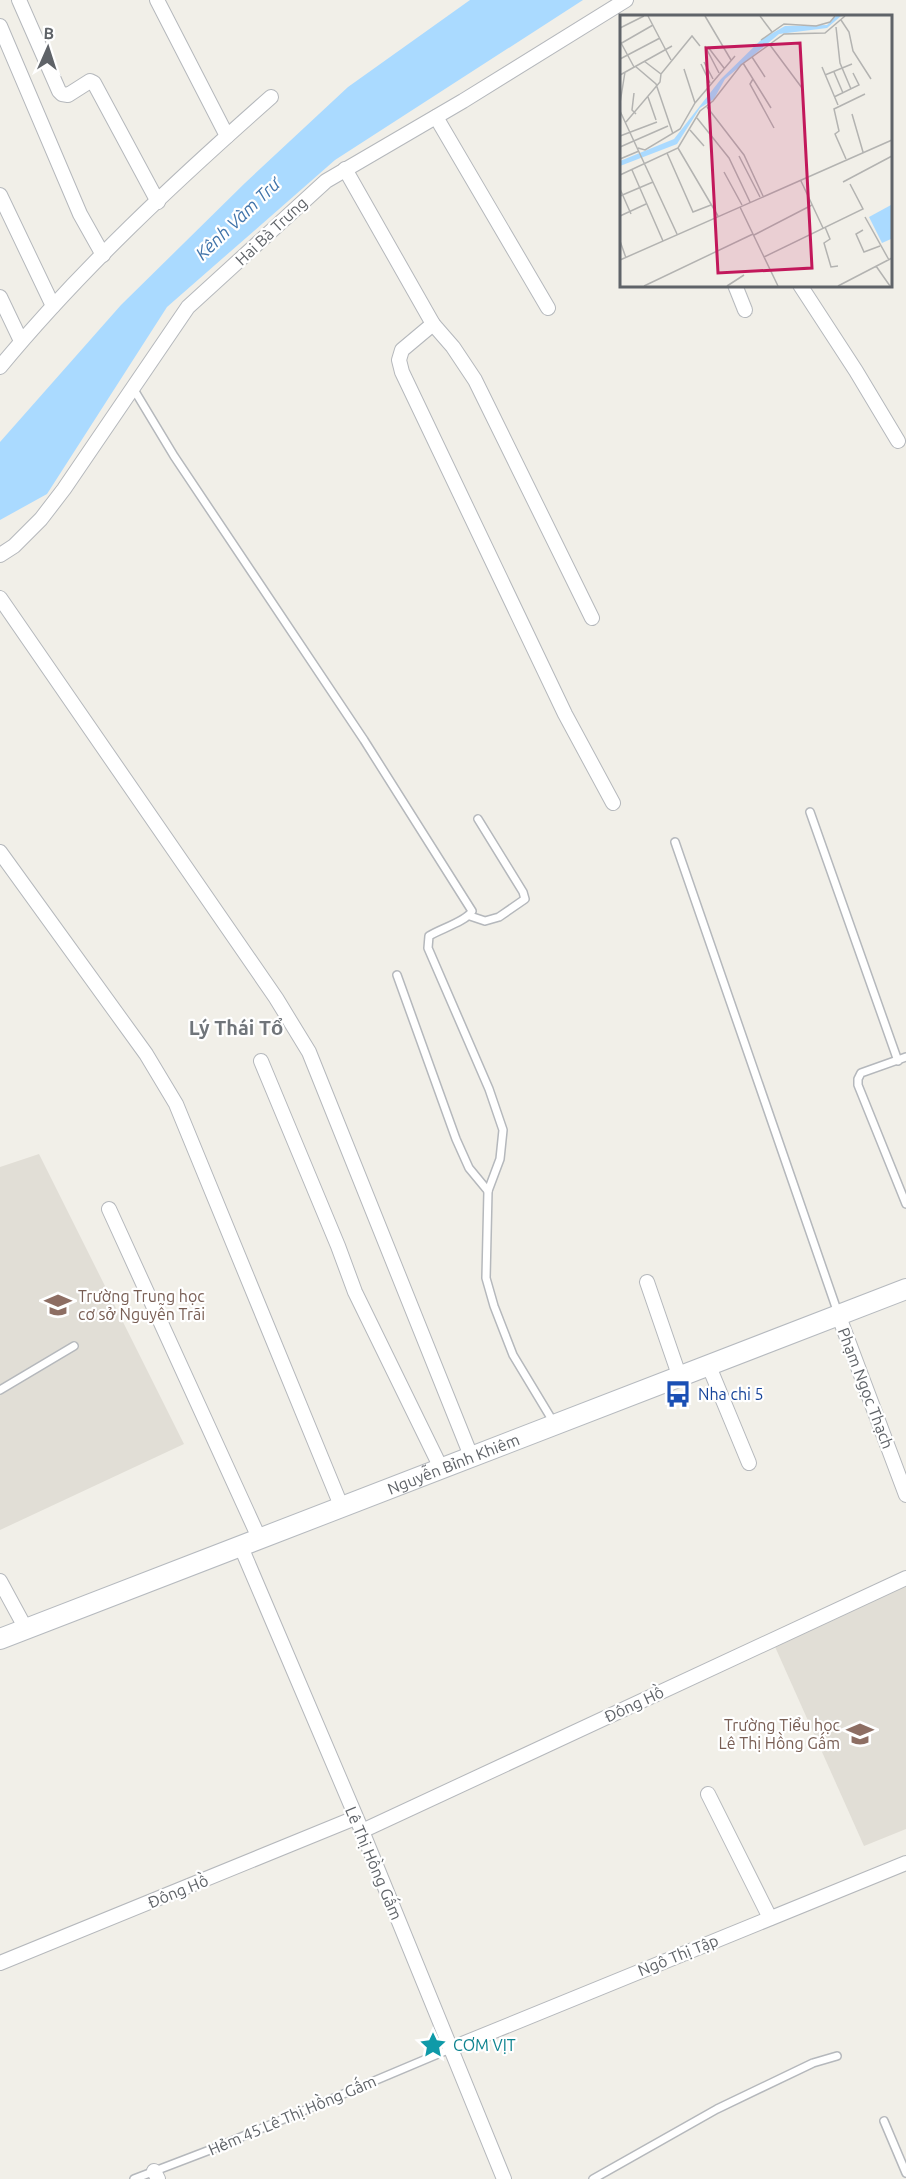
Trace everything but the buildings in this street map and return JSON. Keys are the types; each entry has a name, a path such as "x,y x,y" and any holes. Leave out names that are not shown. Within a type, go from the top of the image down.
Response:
{"main road":[{"name":"Nguyễn Bỉnh Khiêm","path":"0,1639 241,1548 554,1423 906,1289"}],"street":[{"path":"19,0 59,91 68,95 90,81 94,83 158,202"},
{"path":"157,0 227,136"},
{"name":"Hai Bà Trưng","path":"0,555 14,546 47,512 188,307 326,181 621,8"},
{"path":"0,26 80,214 103,255"},
{"path":"0,367 53,306 103,255 271,97"},
{"path":"436,117 548,308"},
{"path":"345,169 433,324 453,347 475,380 592,618"},
{"path":"0,195 53,306"},
{"path":"735,286 745,310"},
{"path":"801,286 898,441"},
{"path":"0,297 21,341"},
{"path":"433,324 402,350 399,360 402,372 565,714 614,803"},
{"path":"0,598 276,998 309,1052 471,1456"},
{"path":"0,852 146,1054 176,1104 342,1508"},
{"path":"261,1061 355,1292 441,1468"},
{"path":"109,1209 260,1540"},
{"path":"647,1282 679,1375"},
{"name":"Phạm Ngọc Thạch","path":"838,1314 906,1495"},
{"path":"708,1364 749,1463"},
{"name":"Lê Thị Hồng Gấm","path":"241,1548 362,1831 504,2179"},
{"name":"Đông Hồ","path":"362,1831 906,1578"},
{"path":"0,1581 27,1629"},
{"path":"708,1794 770,1918"},
{"name":"Đông Hồ","path":"0,1963 355,1818"},
{"name":"Ngô Thị Tập","path":"450,2049 906,1863"}],"lane":[{"path":"134,388 174,456 364,741 472,911 470,916"},
{"path":"810,812 898,1060"},
{"path":"478,819 523,892 525,899 499,917 485,921 470,916 429,936 428,948 489,1089 503,1130 500,1159 488,1191 486,1278 494,1306 513,1354 554,1423"},
{"path":"675,842 838,1314"},
{"path":"397,975 456,1139 469,1168 488,1191"},
{"path":"906,1058 861,1073 858,1079 858,1085 906,1203"},
{"path":"0,1390 74,1346"},
{"name":"Hẻm 45 Lê Thị Hồng Gấm","path":"134,2179 156,2175 450,2049"},
{"path":"593,2179 717,2109 813,2063 837,2056"},
{"path":"884,2121 906,2173"}],"shaded area":[{"name":"Trường Trung học cơ sở Nguyễn Trãi","path":"39,1154 184,1444 0,1530 0,1167"},
{"name":"Trường Tiểu học Lê Thị Hồng Gấm","path":"906,1579 906,1829 864,1846 772,1640"}],"water":[{"name":"Kênh Vàm Trư","path":"470,0 583,0 335,160 167,307 47,494 0,520 0,442 121,305 245,183 348,87"}],"place":[{"name":"Trường Trung học cơ sở Nguyễn Trãi","path":"58,1305"},
{"name":"Nha chi 5","path":"678,1394"},
{"name":"Trường Tiểu học Lê Thị Hồng Gấm","path":"860,1734"},
{"name":"CƠM VỊT","path":"433,2045"}],"district":[{"name":"Lý Thái Tổ","path":"236,1028"}]}
